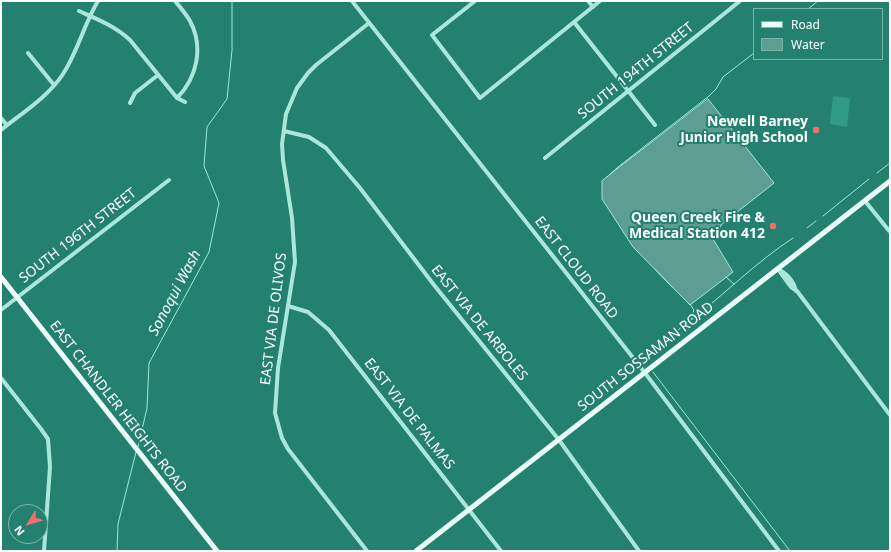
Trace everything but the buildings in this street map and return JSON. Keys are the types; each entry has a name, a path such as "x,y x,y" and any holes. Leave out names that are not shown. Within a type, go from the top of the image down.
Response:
{"main road":[{"name":"SOUTH SOSSAMAN ROAD","path":"416,551 890,182"},
{"name":"EAST CHANDLER HEIGHTS ROAD","path":"1,277 217,551"}],"street":[{"path":"1,130 35,104 59,80 68,66 98,1"},
{"path":"175,1 192,25 198,50 198,60 192,78 184,91 177,98"},
{"name":"EAST CLOUD ROAD","path":"352,1 645,373 779,551"},
{"path":"475,1 432,35 480,98 600,1"},
{"path":"588,1 593,7"},
{"name":"SOUTH 194TH STREET","path":"545,158 740,1"},
{"path":"79,11 122,32 177,98 185,102"},
{"path":"574,22 655,125"},
{"name":"EAST VIA DE OLIVOS","path":"367,551 288,449 282,438 275,413 278,368 295,262 292,218 283,160 286,114 297,88 308,73 369,23"},
{"path":"28,53 54,85"},
{"path":"130,103 135,93 158,75"},
{"path":"1,118 7,125"},
{"name":"EAST VIA DE ARBOLES","path":"284,131 309,137 326,148 360,188 434,285 559,440 639,551"},
{"name":"SOUTH 196TH STREET","path":"1,310 169,180"},
{"path":"866,201 890,232"},
{"path":"778,269 787,274 797,291 890,415"},
{"name":"EAST VIA DE PALMAS","path":"288,306 308,312 329,330 501,551"},
{"path":"1,378 48,439 50,467 44,551"}],"green space":[{"path":"833,96 850,98 847,127 830,124"}],"water":[{"path":"708,99 774,183 722,224 713,239 733,272 690,305 633,247 602,199 602,181"}],"waterway":[{"name":"Sonoqui Wash","path":"138,447 147,408 149,363 209,252 219,203 204,166 207,127 227,99 232,50 232,1"},
{"path":"809,8 818,1"},
{"path":"607,177 709,96 716,89 723,77 753,54"},
{"path":"877,173 890,163"},
{"path":"823,216 869,179"},
{"path":"807,228 816,221"},
{"path":"647,363 646,359 653,349 703,311 766,257 793,238"},
{"path":"655,269 672,287"},
{"path":"726,277 734,284"},
{"path":"690,304 694,310 691,320"},
{"path":"653,372 790,551"},
{"name":"Sonoqui Wash","path":"117,551 118,524 136,452"}],"place":[{"name":"Newell Barney Junior High School","path":"816,130"},
{"name":"Queen Creek Fire & Medical Station 412","path":"773,226"}]}
